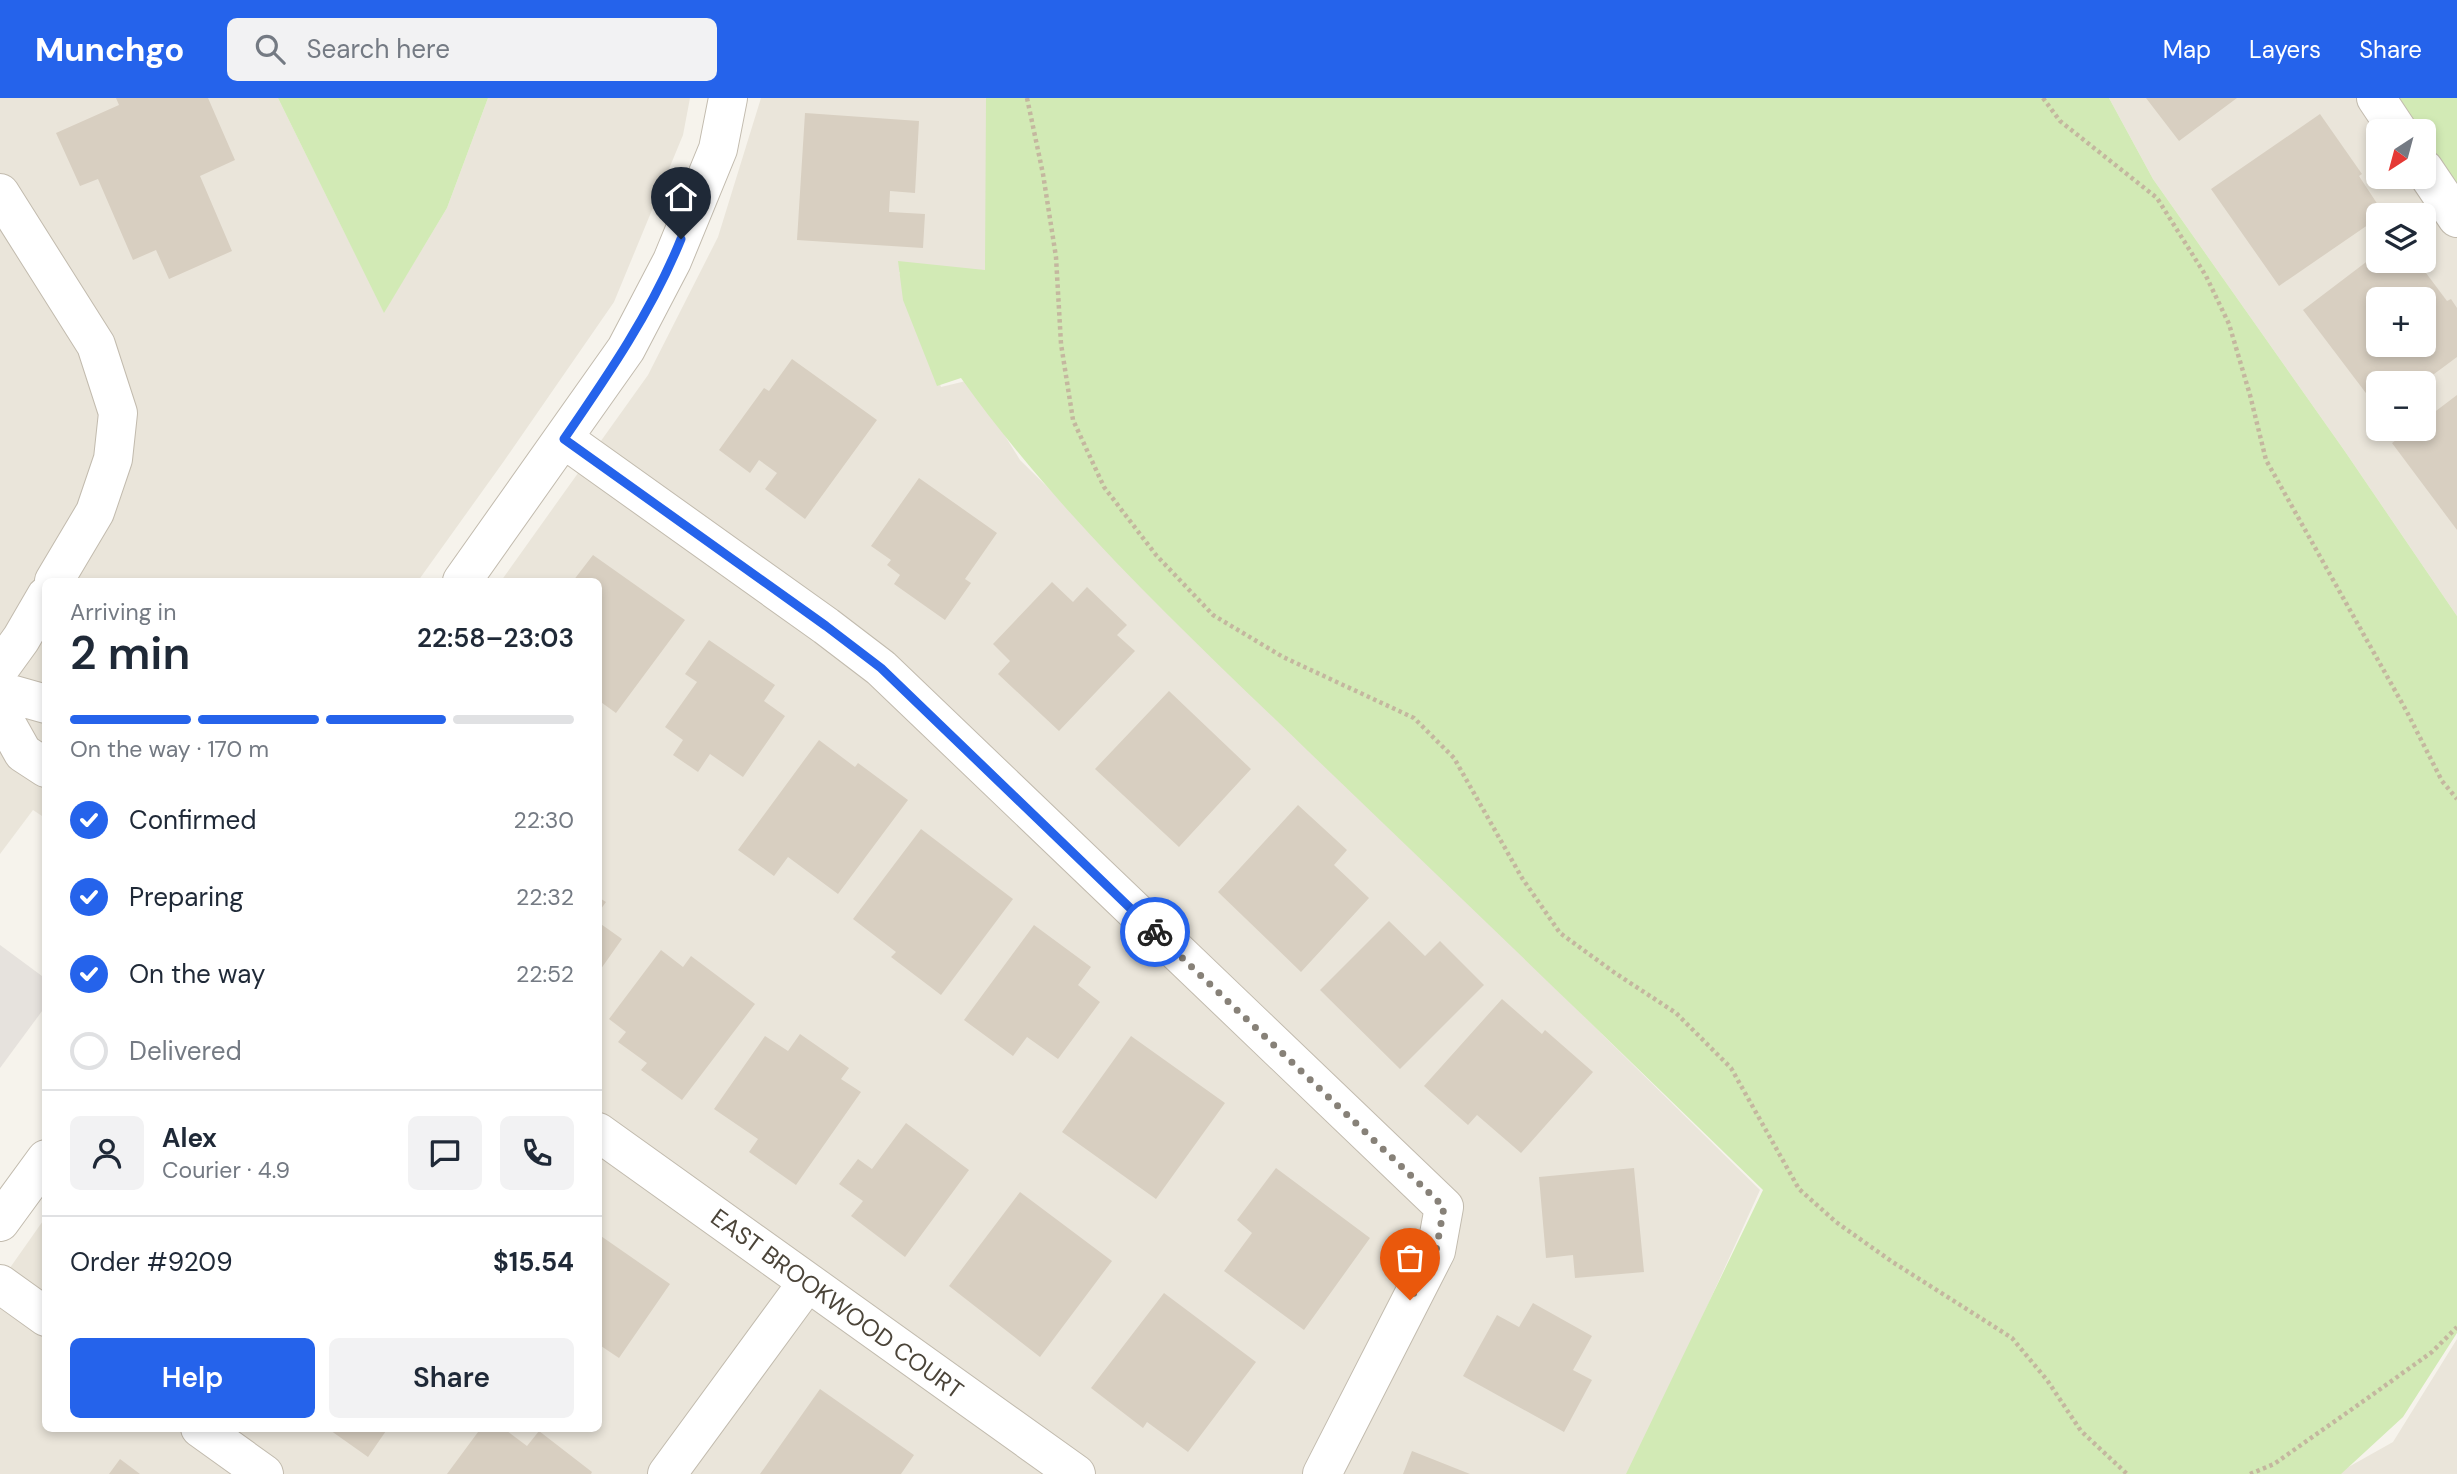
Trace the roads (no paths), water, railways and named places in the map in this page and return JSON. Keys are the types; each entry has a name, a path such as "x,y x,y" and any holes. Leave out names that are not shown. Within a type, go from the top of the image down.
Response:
{"street":[{"path":"464,578 626,349 672,261 718,149 728,98"},
{"path":"2376,98 2390,119"},
{"path":"2436,187 2457,218"},
{"path":"0,193 96,345 118,413 113,459 95,512 56,578"},
{"path":"564,439 881,668 1444,1207 1436,1251 1322,1474"},
{"path":"0,667 42,603"},
{"path":"0,691 42,703"},
{"path":"0,712 23,752 42,765"},
{"name":"EAST BROOKWOOD COURT","path":"602,1135 1076,1474"},
{"path":"0,1222 42,1164"},
{"path":"667,1474 807,1283"},
{"path":"0,1284 42,1314"},
{"path":"206,1432 264,1474"}]}
